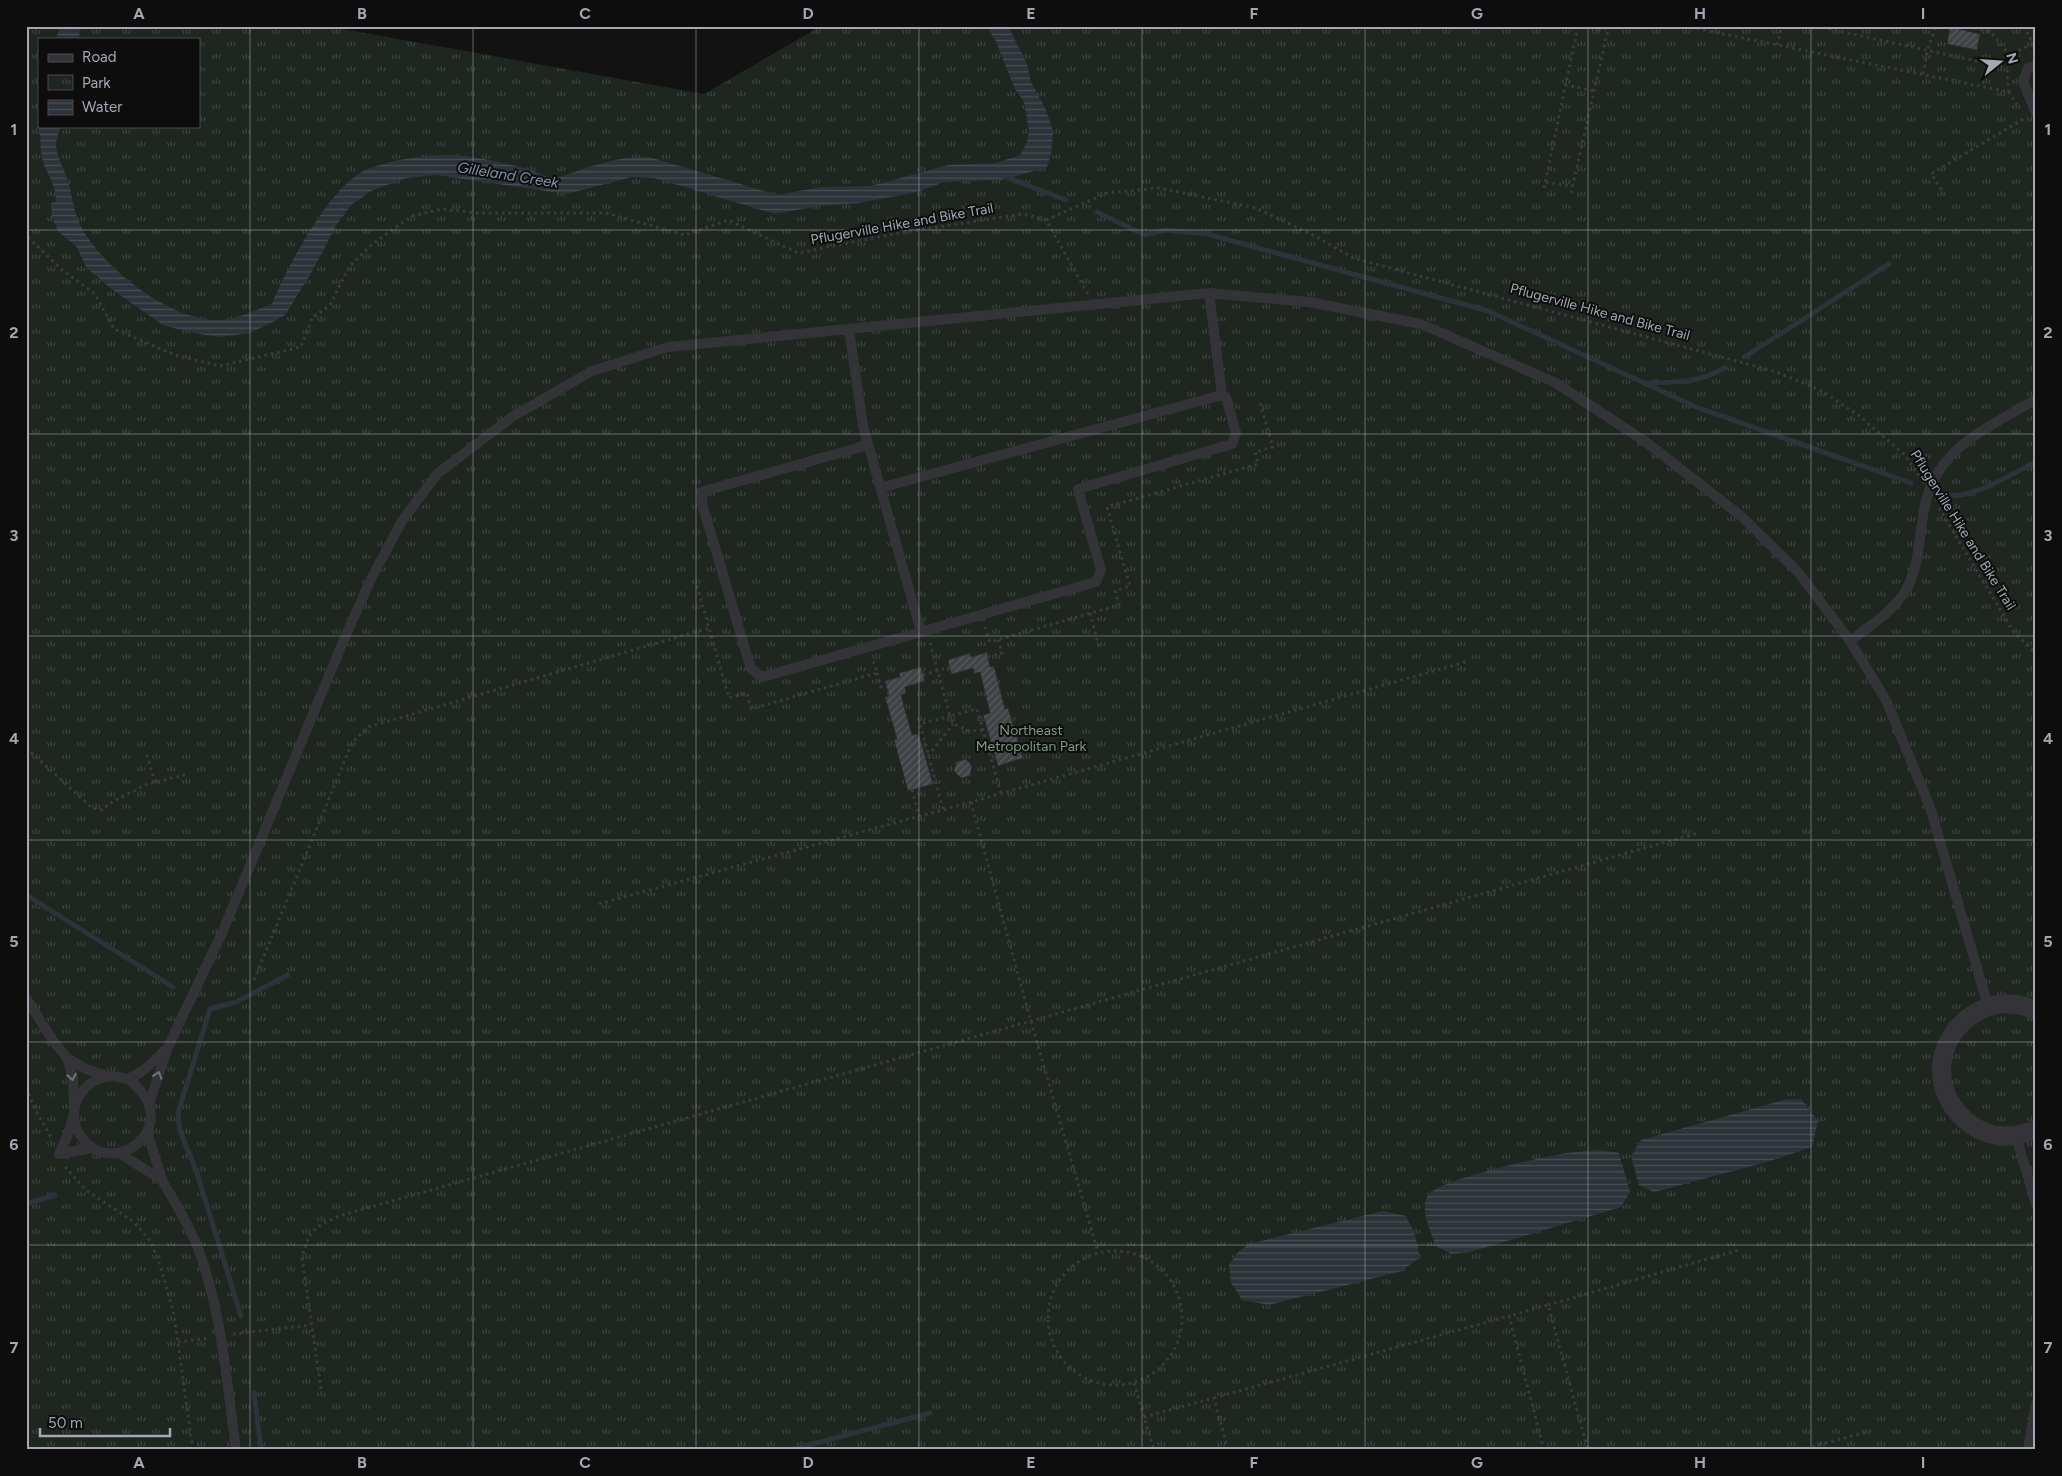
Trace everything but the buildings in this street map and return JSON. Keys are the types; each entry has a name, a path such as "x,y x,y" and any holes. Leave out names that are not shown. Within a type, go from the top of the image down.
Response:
{"street":[{"path":"2036,1011 2028,1007 2008,1003 1988,1006 1968,1016 1953,1031 1944,1051 1941,1073 1945,1094 1957,1113 1973,1127 1994,1135 2016,1136 2036,1130"}],"lane":[{"path":"2036,66 2028,68 2023,81 2036,113"},
{"path":"868,445 701,492 703,507 751,669 763,677 1096,582 1101,570 1078,489 1232,444 1236,433 1226,397 1222,395 1209,293"},
{"path":"149,1104 168,1047 222,933 295,754 372,576 402,521 437,474 512,418 592,371 668,347 1209,293 1309,302 1421,324 1556,383 1646,442 1741,516 1799,573 1850,641 1886,700 1930,807 1988,1006"},
{"path":"849,329 863,426 921,632"},
{"path":"880,488 1222,395"},
{"path":"1850,641 1892,608 1906,591 1915,571 1928,490 1946,461 1972,438 2036,399"},
{"path":"26,998 52,1039 67,1058 73,1078 74,1110 79,1132 92,1148"},
{"path":"128,1079 148,1067 168,1047"},
{"path":"67,1058 86,1069 107,1076 128,1079 141,1089 149,1104 151,1118 147,1131 140,1141 130,1149 119,1153 109,1153 92,1148 59,1154 68,1135 79,1096 86,1086 96,1079 107,1076"},
{"path":"147,1131 162,1180 198,1250 211,1290 221,1336 236,1450"},
{"path":"2016,1136 2036,1204"},
{"path":"119,1153 162,1180"},
{"path":"2028,1450 2036,1404"}],"path":[{"path":"1544,188 1578,26"},
{"path":"1585,26 1598,30 1608,30 1618,26"},
{"path":"1777,45 1782,26"},
{"path":"1816,26 2008,68"},
{"path":"1923,74 1928,49 1936,26"},
{"path":"1968,26 1991,32 2011,57"},
{"path":"2024,26 2034,45"},
{"path":"1688,27 2009,92 2025,119 1931,174 1945,195"},
{"path":"1571,193 1608,30"},
{"path":"1565,85 1594,91"},
{"path":"1546,182 1572,186"},
{"name":"Pflugerville Hike and Bike Trail","path":"26,231 29,238 62,270 95,294 114,329 178,356 220,366 301,346 312,318 330,305 349,267 372,244 412,216 442,209 479,212 606,213 685,235 728,220 798,253 899,233 1023,214 1046,220 1107,193 1159,188 1256,208 1315,236 1353,258 1768,370 1820,390 1858,415 1905,455 2013,631 2036,654"},
{"path":"1046,220 1086,289 1092,304"},
{"path":"976,629 985,626 990,642 1119,605 1115,590 1130,586 1107,507 1258,464 1255,452 1274,447 1259,400"},
{"path":"1090,613 1099,647"},
{"path":"254,980 352,743 368,726 709,628"},
{"path":"988,657 1002,653 998,639"},
{"path":"939,640 930,643 953,724 970,731 983,730"},
{"path":"600,904 971,802 1469,660"},
{"path":"923,675 950,667"},
{"path":"877,673 881,687 886,685"},
{"path":"943,809 920,724 977,709 1001,793"},
{"path":"928,756 953,724"},
{"path":"26,748 90,806 99,810 103,810 108,804 145,785 188,774"},
{"path":"147,755 155,782"},
{"path":"912,790 919,816"},
{"path":"971,802 1030,1022 1098,1252"},
{"path":"320,1389 302,1258 307,1238 321,1224 339,1216 1698,833"},
{"path":"26,1088 36,1111 54,1143"},
{"path":"65,1167 86,1190 134,1222 150,1242 162,1271 174,1315 193,1450"},
{"path":"1122,1250 1144,1257 1163,1270 1176,1289 1182,1312 1180,1335 1171,1356 1155,1373 1134,1383 1115,1386 1096,1383 1078,1374 1064,1362 1058,1353 1048,1326 1049,1307 1055,1288 1066,1272 1080,1260 1098,1252 1122,1250"},
{"path":"1144,1418 1739,1250"},
{"path":"1548,1305 1588,1450"},
{"path":"1509,1316 1544,1450"},
{"path":"232,1334 312,1325"},
{"path":"178,1342 210,1337"},
{"path":"1134,1383 1154,1450"},
{"path":"1214,1398 1228,1450"},
{"path":"1800,1450 1874,1430"}],"green space":[{"name":"Northeast Metropolitan Park","path":"26,26 326,26 704,94 821,26 2036,26 2036,1450 26,1450"}],"water":[{"path":"60,26 80,26 79,38 56,38"},
{"name":"Gilleland Creek","path":"987,26 1008,26 1027,64 1031,82 1046,110 1053,131 1051,154 1047,167 1003,180 944,182 917,192 859,203 819,206 775,214 654,178 632,177 566,194 436,175 407,178 373,190 352,204 337,224 310,275 285,315 250,333 219,337 188,332 163,325 110,288 87,268 76,246 58,231 52,218 51,203 56,202 56,196 41,152 39,128 60,128 56,145 68,180 78,221 95,247 125,278 143,292 182,313 221,320 240,316 272,304 297,253 332,199 357,175 393,161 425,156 464,156 509,164 557,177 615,160 649,157 778,195 821,187 871,186 948,165 996,163 1020,155 1027,142 1029,131 1024,102 1015,89 996,42"},
{"path":"1787,1099 1801,1099 1818,1121 1812,1147 1767,1162 1654,1192 1639,1185 1631,1156 1641,1140"},
{"path":"1601,1150 1619,1153 1630,1192 1621,1207 1470,1252 1451,1254 1436,1246 1425,1214 1425,1207 1428,1195 1436,1189 1466,1177 1506,1166 1564,1154"},
{"path":"1383,1211 1406,1216 1415,1235 1420,1257 1402,1271 1269,1305 1242,1300 1231,1283 1229,1265 1238,1252 1249,1244"}],"waterway":[{"path":"1003,176 1066,200"},
{"path":"1097,212 1145,235 1165,230 1207,234 1488,311 1696,407 1911,483"},
{"path":"1746,356 1889,264"},
{"path":"1644,383 1695,380 1725,368"},
{"path":"1942,494 1952,496 1977,491 2036,462"},
{"path":"26,895 173,987"},
{"path":"241,1316 197,1173 180,1131 178,1113 210,1009 236,1002 288,975"},
{"path":"26,1204 55,1195"},
{"path":"254,1393 261,1450"},
{"path":"790,1450 930,1413"}]}
